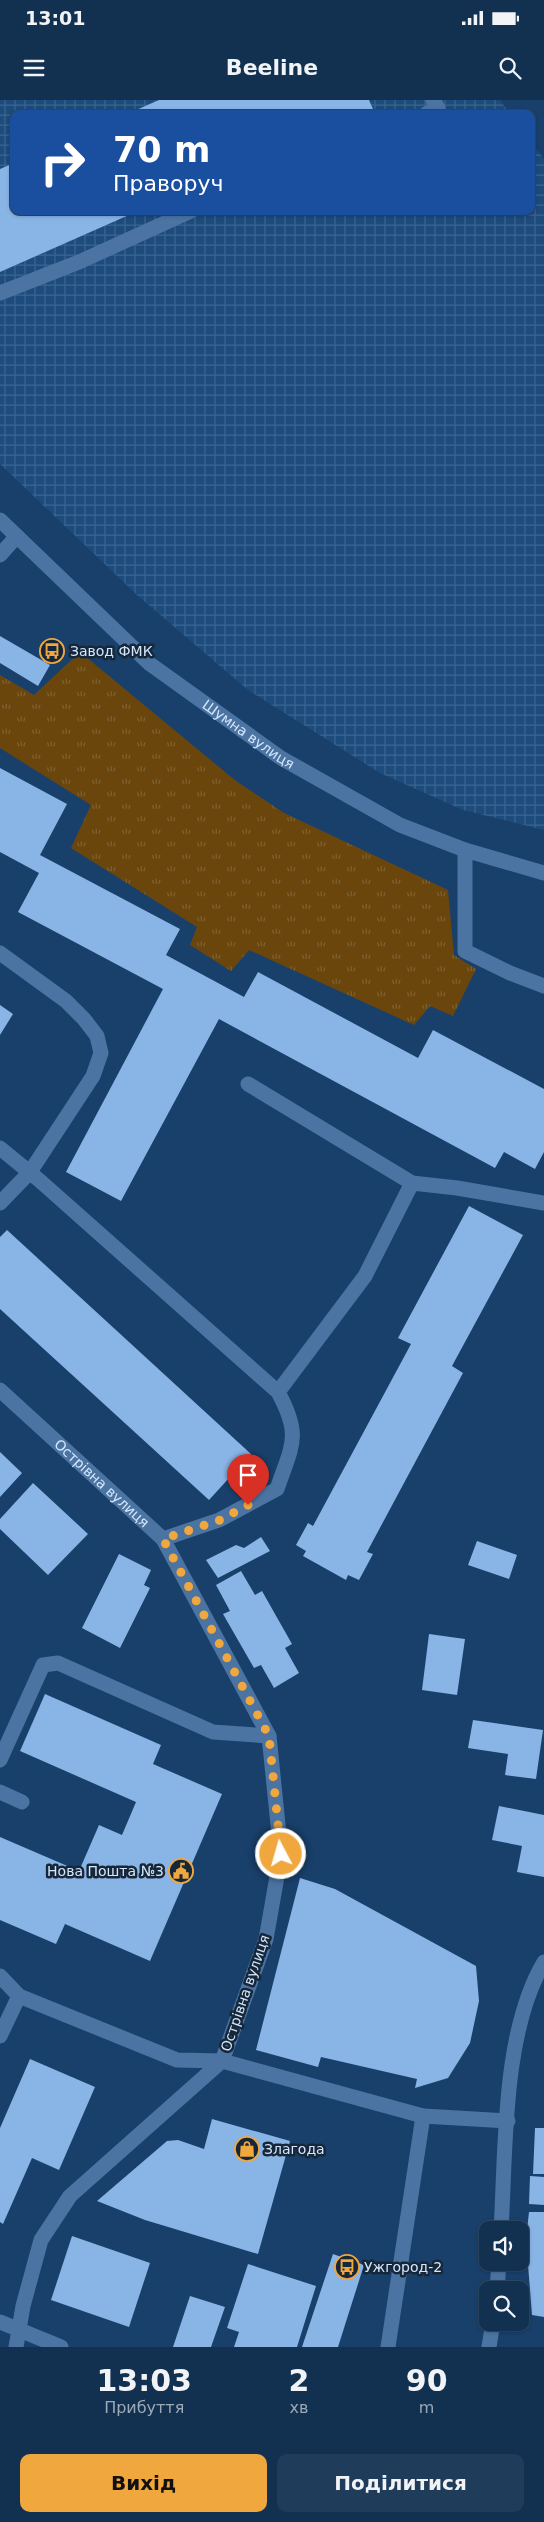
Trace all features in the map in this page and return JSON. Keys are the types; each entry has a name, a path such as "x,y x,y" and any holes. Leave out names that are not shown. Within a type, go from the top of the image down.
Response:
{"street":[{"path":"434,100 438,108 434,110"},
{"path":"0,293 79,262 182,215"},
{"name":"Шумна вулиця","path":"0,520 150,664 281,758 400,825 465,850 544,873"},
{"path":"0,555 18,536"},
{"path":"465,850 465,951 510,973 544,986"},
{"path":"0,953 66,1001 84,1019 97,1036 101,1053 94,1076 30,1172 0,1203"},
{"path":"248,1084 412,1183 544,1202"},
{"path":"0,1148 30,1172 278,1392 290,1415 294,1438 277,1489 220,1520 163,1539"},
{"path":"278,1392 364,1276 412,1183"},
{"name":"Острівна вулиця","path":"0,1390 163,1539 269,1736 281,1854 266,1938 222,2062 70,2196 41,2240 17,2330 16,2347"},
{"path":"0,1760 43,1665 58,1663 213,1732 269,1736"},
{"path":"0,1792 22,1802"},
{"path":"502,2221 512,2062 522,2008 544,1962"},
{"path":"0,1976 19,1996 177,2060 222,2062 423,2116 508,2122"},
{"path":"0,2036 19,1996"},
{"path":"388,2347 423,2116"},
{"path":"0,2322 61,2347"},
{"path":"489,2347 492,2331"}],"shaded area":[{"path":"0,100 500,100 507,110 10,110 10,215 535,215 535,147 544,159 544,830 463,810 380,773 248,690 137,595 0,464"}],"green space":[{"path":"80,652 236,781 284,813 448,890 454,955 476,969 453,1016 430,1006 414,1025 249,950 231,971 190,945 197,927 71,848 91,805 0,748 0,675 34,695"}],"building":[{"path":"159,100 369,100 373,109 371,110 136,110"},
{"path":"10,165 10,215 129,215 0,272 0,169"},
{"path":"0,636 50,665 38,686 0,663"},
{"path":"0,768 67,804 40,855 180,929 166,955 244,997 258,972 418,1058 433,1030 544,1089 544,1152 535,1169 504,1152 495,1168 219,1019 121,1201 66,1172 163,989 18,912 39,873 0,852"},
{"path":"0,1005 13,1014 0,1035"},
{"path":"469,1206 523,1235 452,1366 463,1373 367,1552 373,1554 359,1580 348,1575 346,1580 303,1556 306,1551 296,1545 308,1523 313,1526 411,1344 398,1338"},
{"path":"7,1230 251,1454 209,1500 0,1309 0,1237"},
{"path":"0,1452 22,1473 0,1497"},
{"path":"33,1483 88,1534 48,1575 0,1529 0,1519"},
{"path":"261,1537 270,1551 218,1578 206,1560 236,1545 244,1548"},
{"path":"477,1541 517,1555 509,1579 468,1565"},
{"path":"119,1554 151,1570 144,1585 150,1588 120,1648 82,1628"},
{"path":"241,1571 255,1595 262,1591 292,1644 285,1648 299,1673 274,1688 261,1665 254,1668 223,1614 230,1611 216,1585"},
{"path":"429,1634 465,1639 457,1695 422,1690"},
{"path":"45,1694 161,1745 153,1764 222,1794 150,1961 65,1924 56,1944 0,1920 0,1837 79,1871 99,1825 122,1835 136,1802 20,1751"},
{"path":"473,1720 543,1730 536,1779 505,1775 508,1754 468,1748"},
{"path":"499,1806 544,1815 544,1877 517,1872 522,1846 492,1840"},
{"path":"300,1878 335,1889 476,1966 479,2001 470,2043 448,2078 415,2088 417,2079 321,2057 318,2067 256,2050"},
{"path":"30,2059 95,2087 59,2170 32,2158 3,2224 0,2222 0,2128"},
{"path":"212,2119 290,2141 258,2254 145,2220 97,2201 167,2141 178,2140 204,2149"},
{"path":"535,2128 544,2128 544,2174 533,2174"},
{"path":"530,2176 544,2177 544,2205 529,2204"},
{"path":"529,2212 544,2212 544,2317 532,2315 529,2271"},
{"path":"72,2236 150,2263 129,2327 51,2300"},
{"path":"333,2254 364,2265 338,2347 302,2347"},
{"path":"248,2264 316,2286 297,2347 234,2347 239,2332 227,2328"},
{"path":"190,2296 225,2307 211,2347 173,2347"}],"place":[{"name":"Завод ФМК","path":"52,651"},
{"name":"Нова Пошта №3","path":"181,1871"},
{"name":"Злагода","path":"247,2149"},
{"name":"Ужгород-2","path":"347,2267"}],"route":[{"path":"248,1505 220,1520 163,1539 269,1736 281,1854"}]}
